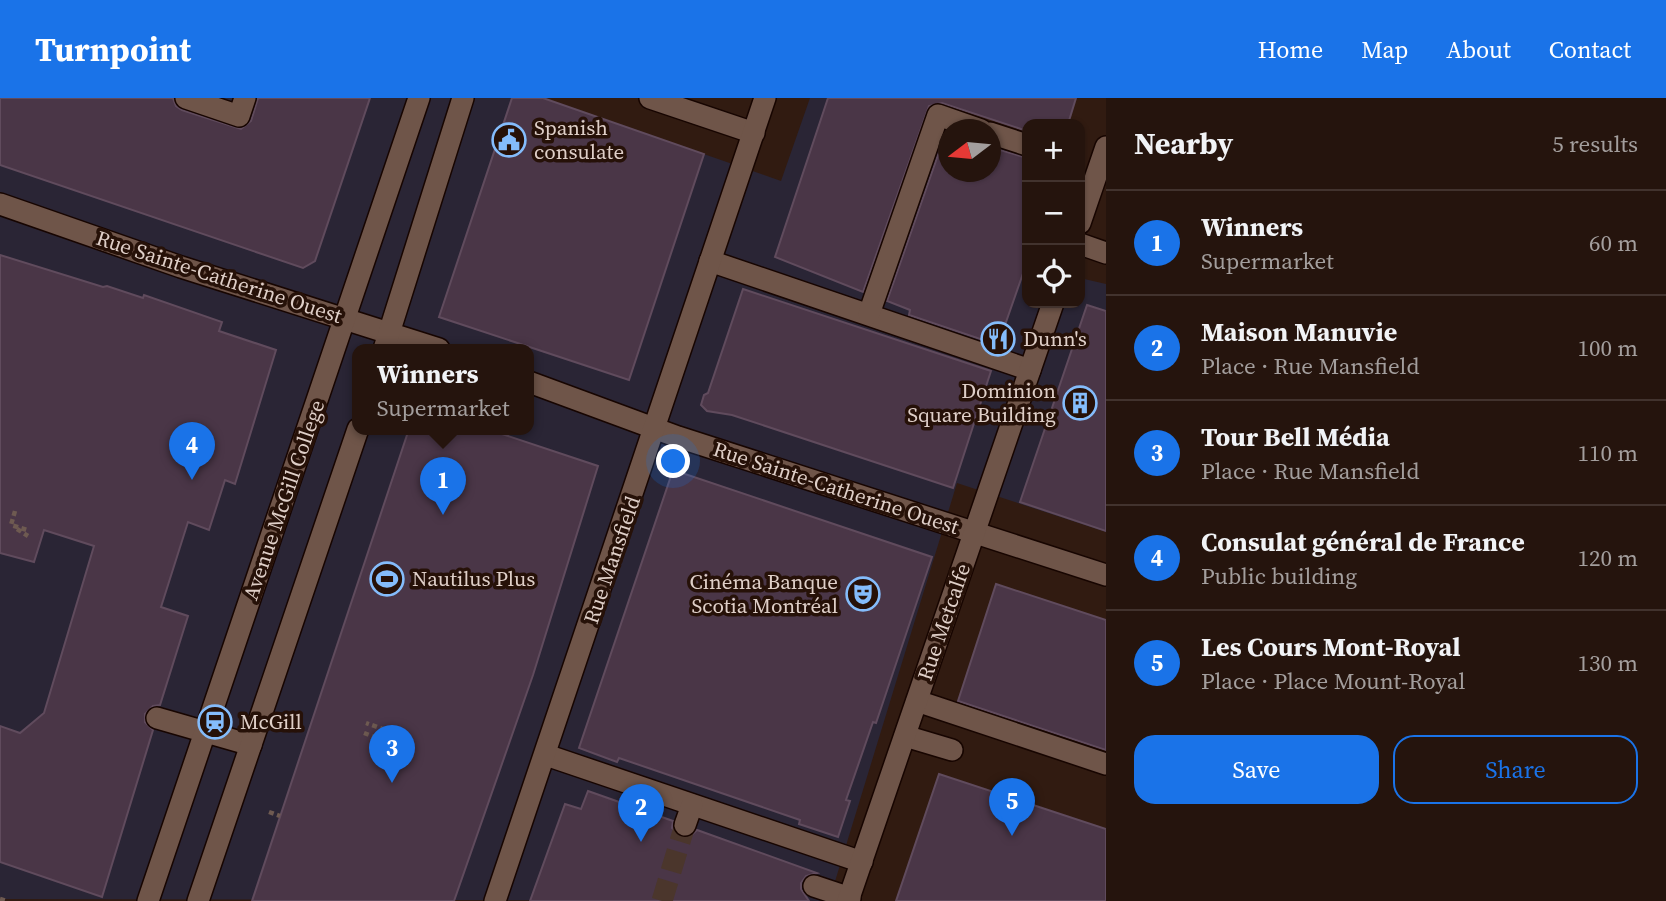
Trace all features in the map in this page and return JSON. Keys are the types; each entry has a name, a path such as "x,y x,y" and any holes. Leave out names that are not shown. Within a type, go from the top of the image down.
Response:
{"street":[{"path":"186,98 239,116 245,98"},
{"name":"Avenue McGill College","path":"148,901 419,98"},
{"path":"387,340 463,98"},
{"path":"650,98 754,133"},
{"name":"Rue Mansfield","path":"495,901 765,98"},
{"path":"869,314 938,115 949,119"},
{"path":"1001,137 1022,143"},
{"path":"1085,191 1099,156"},
{"name":"Rue Sainte-Catherine Ouest","path":"0,204 181,267 346,317 387,340 410,344"},
{"path":"1083,245 1106,253"},
{"path":"710,261 1030,370"},
{"name":"Rue Metcalfe","path":"849,900 1051,308"},
{"name":"Rue Sainte-Catherine Ouest","path":"534,384 655,429 1106,575"},
{"path":"198,901 356,435"},
{"path":"917,701 1106,765"},
{"path":"156,718 251,745"},
{"path":"907,730 953,744"},
{"path":"546,755 862,862"},
{"path":"685,825 692,805"},
{"path":"814,886 849,900"}],"path":[{"path":"15,511 11,525 27,533"},
{"path":"364,733 380,738 383,729 366,723"},
{"path":"269,812 280,816"},
{"path":"0,899 7,901"}],"shaded area":[{"path":"0,98 543,98 781,181 810,98 886,98 944,119 938,119 938,182 1001,182 1001,141 1022,148 1022,308 1085,308 1085,279 1106,284 1106,532 957,483 829,901 0,899"}],"building":[{"path":"0,98 173,98 176,106 182,110 241,129 251,121 258,98 370,98 315,261 303,268 0,165"},
{"path":"512,98 543,98 704,154 629,380 534,348 534,344 520,344 439,317"},
{"path":"828,98 1076,98 1070,119 1022,119 1022,129 1001,122 1001,119 991,119 942,103 929,106 863,292 775,257"},
{"path":"1001,150 1022,157 1022,276 998,345 909,315 910,310 887,301 938,155 938,182 1001,182"},
{"path":"0,255 103,287 143,298 144,295 222,322 219,331 276,350 235,484 225,480 209,530 188,522 161,607 188,616 160,705 153,706 145,714 145,722 153,730 102,897 0,862 0,726 20,733 44,713 94,546 44,530 34,562 0,553"},
{"path":"743,289 991,371 953,488 732,415 707,411 701,405 704,395 708,393"},
{"name":"Dominion Square Building","path":"1087,305 1106,311 1106,531 1020,502"},
{"path":"407,435 505,435 598,466 533,675 454,901 252,901"},
{"path":"673,470 932,557 876,723 873,722 846,800 850,801 838,837 799,824 800,820 619,758 617,762 579,748"},
{"path":"996,584 1106,620 1106,750 958,701"},
{"path":"939,774 1106,829 1106,901 896,901"},
{"path":"588,791 673,821 672,828 680,837 688,838 697,830 817,873 806,876 801,883 801,889 809,901 530,901 565,804 581,809"}],"tunnel":[{"path":"662,901 685,825"}],"place":[{"name":"Spanish consulate","path":"509,140"},
{"name":"Dunn's","path":"998,339"},
{"name":"Dominion Square Building","path":"1080,403"},
{"name":"Consulat général de France","path":"192,480"},
{"name":"Winners","path":"443,515"},
{"name":"Nautilus Plus","path":"387,579"},
{"name":"Cinéma Banque Scotia Montréal","path":"863,594"},
{"name":"McGill","path":"215,722"},
{"name":"Tour Bell Média","path":"392,783"},
{"name":"Les Cours Mont-Royal","path":"1012,836"},
{"name":"Maison Manuvie","path":"641,842"}]}
